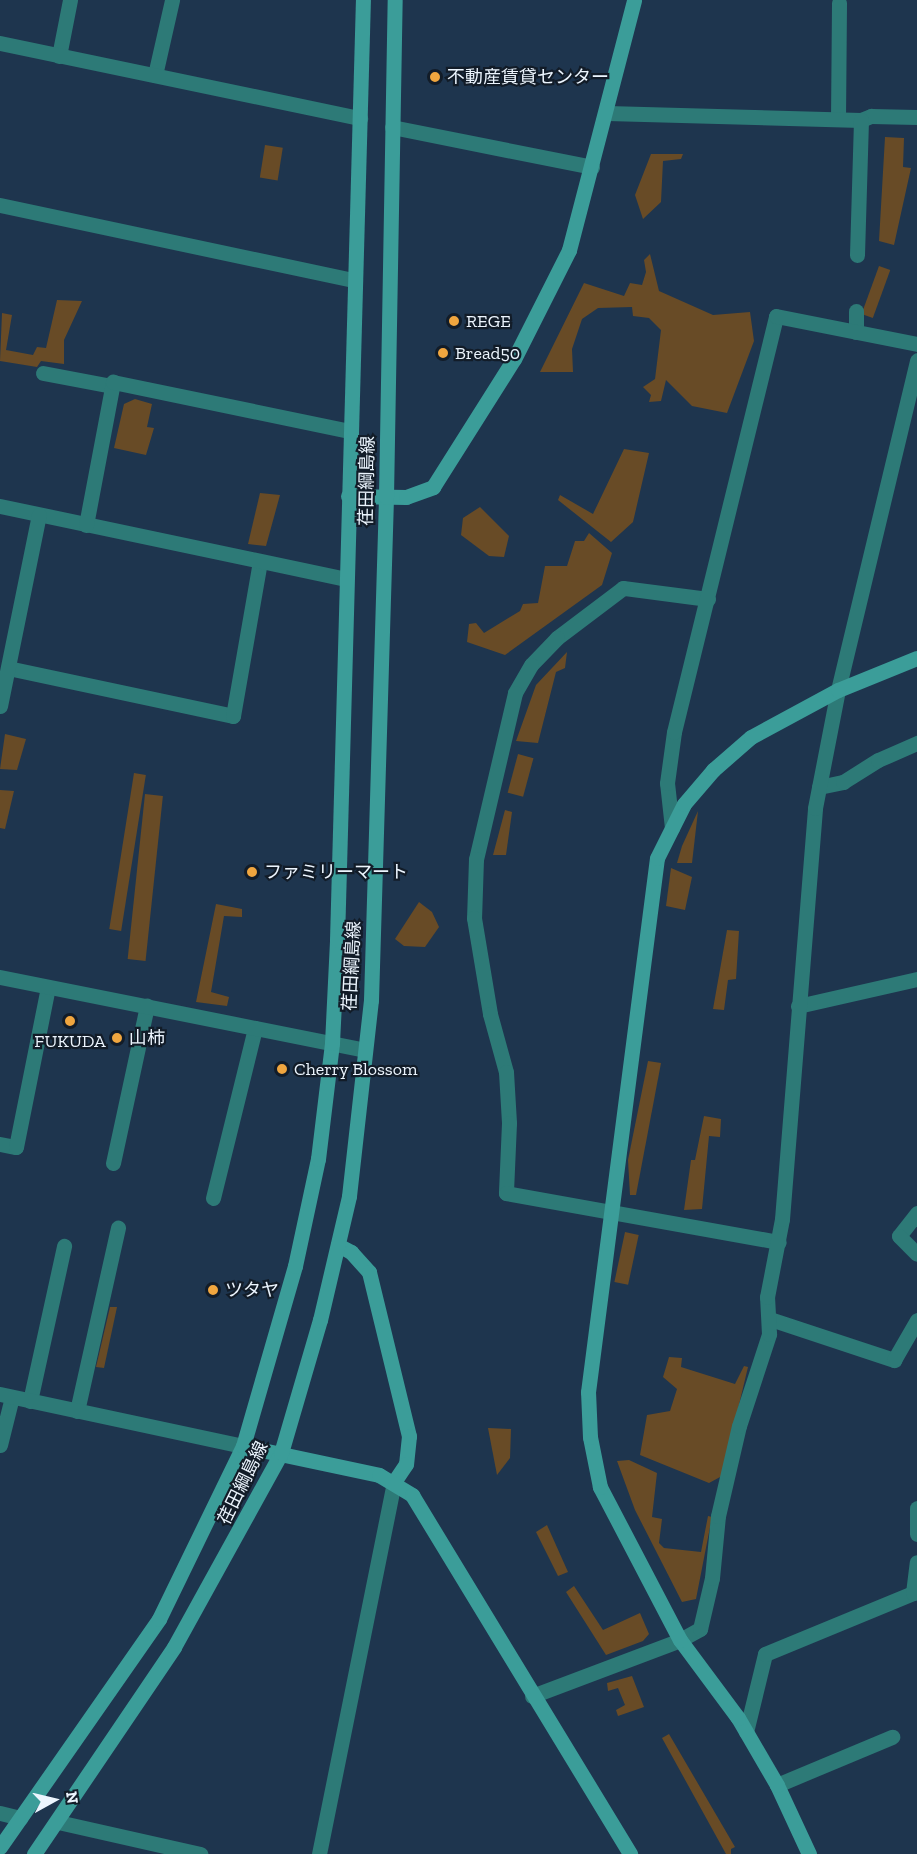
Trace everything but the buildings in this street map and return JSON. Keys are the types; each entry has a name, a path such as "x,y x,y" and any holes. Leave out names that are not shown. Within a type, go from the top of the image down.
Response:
{"main road":[{"name":"荏田綱島線","path":"0,1847 159,1619 243,1446 295,1266 318,1159 332,1043 363,0"},
{"name":"荏田綱島線","path":"34,1854 58,1822 174,1647 281,1454 338,1245 349,1196 372,988 386,497 395,0"},
{"path":"348,496 406,497 427,491 441,478 514,359 560,271 607,113 634,0"},
{"path":"809,1854 777,1785 746,1732 681,1640 600,1487 590,1437 588,1392 657,858 684,804 713,770 751,737 838,690 917,658"},
{"path":"338,1245 351,1252 369,1272 409,1436 406,1464 394,1482"},
{"path":"243,1446 394,1482 412,1495 427,1514 472,1598 630,1854"}],"street":[{"path":"59,56 70,0"},
{"path":"155,75 172,0"},
{"path":"838,119 839,3"},
{"path":"0,43 360,118"},
{"path":"607,113 861,120 871,116 917,117"},
{"path":"857,255 861,120"},
{"path":"392,127 592,167"},
{"path":"0,205 354,280"},
{"path":"856,311 856,332"},
{"path":"672,828 668,783 674,732 776,316 917,345"},
{"path":"532,1696 681,1640 700,1629 712,1578 718,1516 739,1426 770,1334 767,1297 779,1242 819,787 838,690 917,360"},
{"path":"44,373 112,386"},
{"path":"86,525 113,382 350,431"},
{"path":"0,507 345,579"},
{"path":"0,706 39,515"},
{"path":"8,668 233,716 260,561"},
{"path":"708,598 623,588 557,638 531,665 514,693 476,859 474,918 490,1014 506,1072 509,1123 506,1193 611,1210 779,1242"},
{"path":"819,787 843,782 878,760 917,743"},
{"path":"0,977 365,1050"},
{"path":"798,1006 917,979"},
{"path":"0,1144 16,1147 48,987"},
{"path":"113,1163 147,1006"},
{"path":"213,1198 255,1028"},
{"path":"917,1213 899,1236 917,1254"},
{"path":"77,1411 117,1228"},
{"path":"30,1401 64,1246"},
{"path":"770,1319 894,1360 917,1320"},
{"path":"0,1445 6,1395 243,1446"},
{"path":"319,1854 394,1482"},
{"path":"917,1508 917,1534"},
{"path":"746,1732 765,1654 913,1593 917,1562"},
{"path":"777,1785 892,1737"},
{"path":"0,1813 20,1818"},
{"path":"58,1822 153,1849 200,1854"}],"shaded area":[{"path":"885,137 904,138 903,167 911,168 894,245 879,241"},
{"path":"265,145 283,148 278,180 260,178"},
{"path":"651,154 683,154 681,159 663,161 661,202 643,219 635,195"},
{"path":"650,254 659,291 713,315 750,312 754,341 727,413 692,406 666,380 661,401 649,402 651,395 643,387 655,379 661,330 649,318 633,316 632,307 598,308 582,319 572,349 573,372 540,372 584,283 624,296 630,283 642,285 646,272 644,260"},
{"path":"879,266 890,270 873,318 862,314"},
{"path":"57,300 82,301 64,340 64,364 41,361 37,367 0,361 2,313 12,315 6,350 33,355 37,347 46,348"},
{"path":"135,399 152,404 147,427 154,428 146,455 114,448 124,404"},
{"path":"624,449 649,453 633,522 611,542 558,500 560,495 593,514"},
{"path":"260,493 280,495 266,546 248,544"},
{"path":"480,507 509,536 504,557 489,556 461,535 463,518"},
{"path":"589,533 612,553 602,585 505,655 467,642 469,624 476,623 484,633 520,611 523,604 538,603 545,566 567,566 575,541 584,541"},
{"path":"567,652 565,668 556,672 538,743 516,741 536,685"},
{"path":"5,734 26,739 17,770 0,769"},
{"path":"518,754 533,758 523,797 508,793"},
{"path":"134,773 146,775 121,931 109,929"},
{"path":"0,790 14,791 5,829 0,828"},
{"path":"145,794 163,796 146,961 128,959"},
{"path":"505,810 512,812 506,855 493,855"},
{"path":"698,811 692,863 677,863 682,846"},
{"path":"671,868 692,877 685,910 666,906"},
{"path":"419,902 432,912 439,927 425,947 404,946 395,939"},
{"path":"216,904 242,909 242,917 224,916 211,992 229,997 227,1006 196,1002"},
{"path":"727,930 739,931 736,979 728,980 724,1010 713,1009"},
{"path":"648,1061 661,1063 636,1195 630,1195 628,1160"},
{"path":"704,1116 721,1119 720,1137 709,1136 702,1209 684,1210 691,1160 695,1160"},
{"path":"625,1232 639,1235 628,1285 614,1282"},
{"path":"110,1307 117,1307 104,1368 96,1367"},
{"path":"669,1357 682,1358 681,1367 735,1384 744,1366 748,1367 722,1476 709,1483 640,1455 647,1415 670,1411 677,1389 663,1377"},
{"path":"488,1428 511,1429 510,1458 497,1475"},
{"path":"629,1460 657,1473 652,1517 662,1519 659,1543 664,1548 701,1552 708,1516 712,1517 696,1599 682,1602 635,1510 617,1461"},
{"path":"547,1525 568,1572 558,1576 536,1532"},
{"path":"574,1586 603,1630 640,1613 649,1634 643,1641 606,1655 566,1592"},
{"path":"632,1676 644,1707 618,1716 616,1710 625,1705 618,1688 608,1691 607,1683"},
{"path":"669,1734 735,1847 731,1849 731,1854 726,1854 662,1738"}],"place":[{"name":"不動産賃貸センター","path":"435,77"},
{"name":"REGE","path":"454,321"},
{"name":"Bread50","path":"443,353"},
{"name":"ファミリーマート","path":"252,872"},
{"name":"FUKUDA","path":"70,1021"},
{"name":"山柿","path":"117,1038"},
{"name":"Cherry Blossom","path":"282,1069"},
{"name":"ツタヤ","path":"213,1290"}]}
